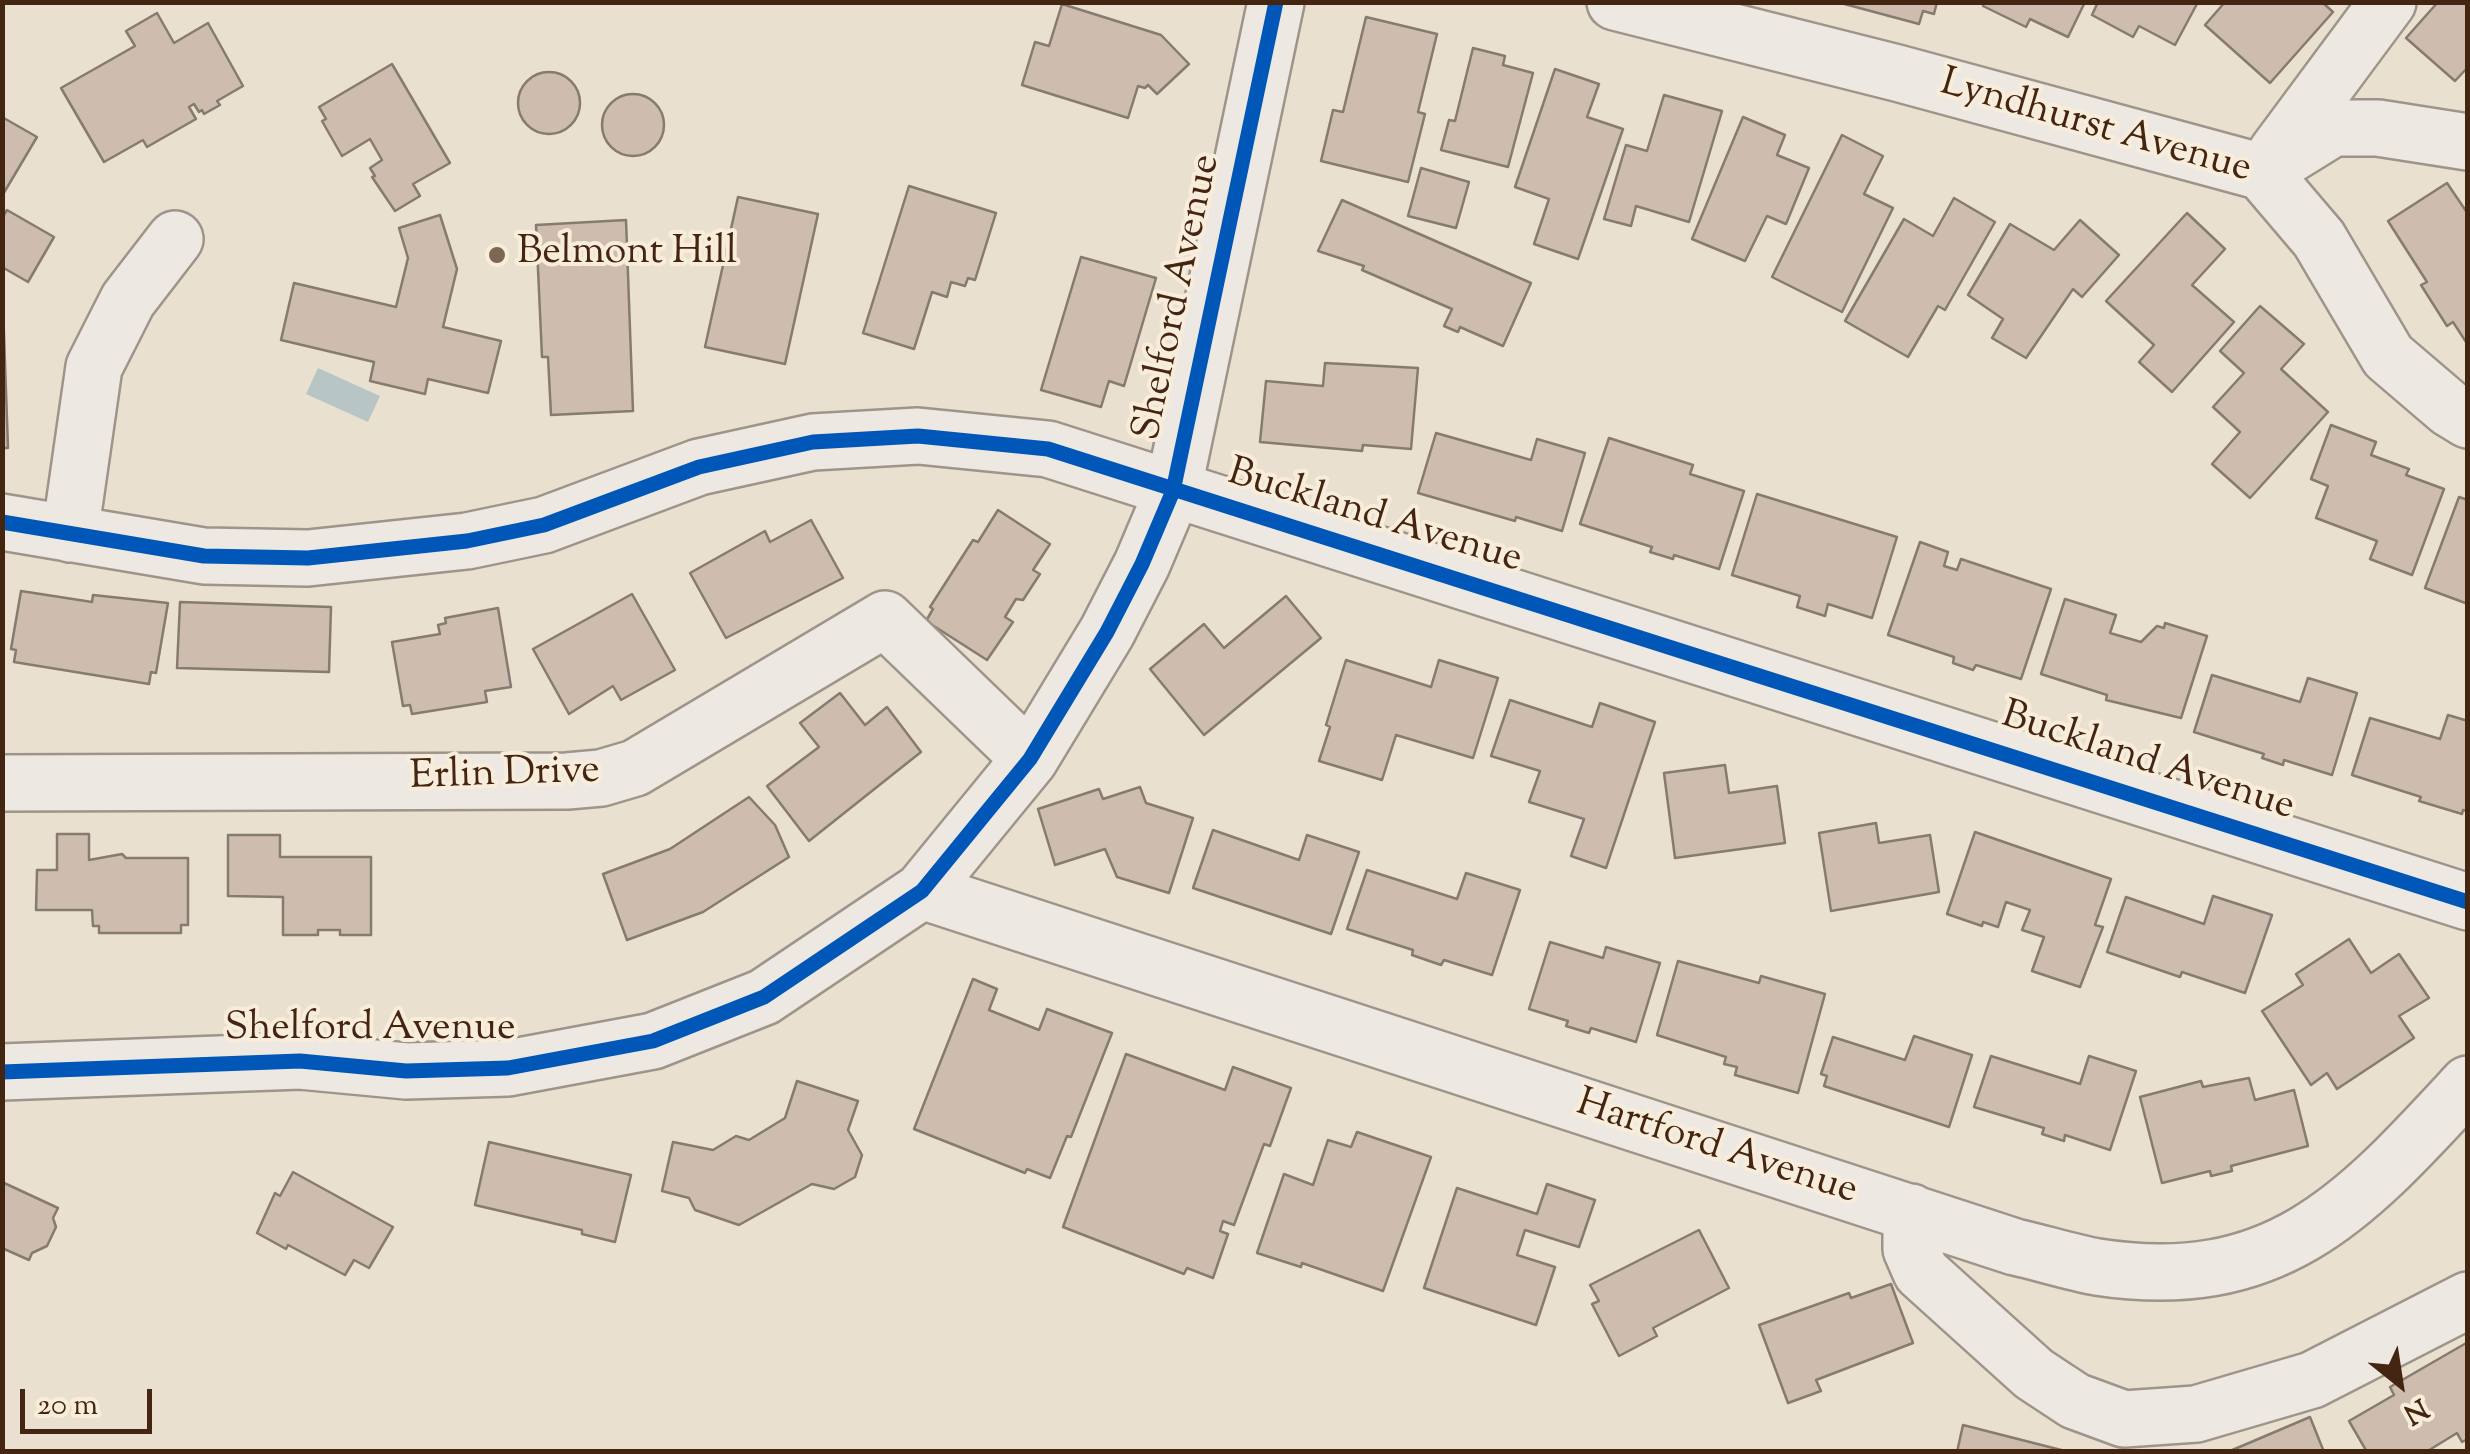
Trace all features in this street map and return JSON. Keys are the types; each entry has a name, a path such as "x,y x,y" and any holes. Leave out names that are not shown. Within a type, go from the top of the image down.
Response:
{"street":[{"name":"Shelford Avenue","path":"2,1072 300,1061 406,1071 508,1068 653,1042 764,997 922,891 1030,759 1108,632 1173,491 1276,2"},
{"path":"2262,172 2388,2"},
{"name":"Lyndhurst Avenue","path":"1648,5 2262,172 2318,239 2388,356 2468,420"},
{"path":"2262,172 2333,128 2378,128 2468,142"},
{"path":"70,534 94,367 128,300 175,238"},
{"name":"Buckland Avenue","path":"2,522 204,556 308,558 466,541 544,525 699,467 814,442 918,436 1048,449 2468,902"},
{"name":"Erlin Drive","path":"2,783 547,782 601,778 635,768 886,619 1030,759"},
{"name":"Hartford Avenue","path":"922,891 2015,1247 2098,1267 2181,1272 2235,1264 2290,1245 2345,1208 2395,1162 2468,1084"},
{"path":"1912,1212 1911,1249 1922,1272 2034,1374 2076,1402 2124,1419 2196,1414 2312,1380 2468,1300"}],"shaded area":[{"path":"318,368 380,396 368,422 306,394"}],"building":[{"path":"1837,2 1937,2 1934,14 1923,11 1919,24"},
{"path":"1985,2 2085,2 2068,37 2030,19 2026,27 1983,6"},
{"path":"2098,2 2198,2 2175,45 2139,26 2133,37 2092,15"},
{"path":"2225,2 2322,2 2333,12 2270,83 2205,25"},
{"path":"2438,2 2468,2 2468,67 2455,81 2406,38"},
{"path":"1062,4 1161,35 1189,64 1157,94 1148,85 1138,86 1128,118 1022,85 1035,42 1049,46"},
{"path":"157,13 174,43 208,23 243,86 204,114 194,104 189,107 196,119 147,147 143,140 104,162 61,88 135,46 126,31"},
{"path":"1366,17 1437,34 1418,112 1425,114 1408,182 1321,161 1333,110 1343,112"},
{"path":"1473,48 1505,56 1503,65 1533,73 1508,167 1441,150 1449,120 1455,121"},
{"path":"392,64 450,163 413,184 420,196 395,211 372,177 375,176 370,168 382,160 370,139 342,156 322,121 326,119 319,107"},
{"path":"1555,69 1599,84 1587,117 1623,129 1578,259 1534,244 1549,199 1515,187"},
{"path":"549,72 571,81 580,103 571,125 549,134 527,125 518,103 527,81"},
{"path":"633,94 655,103 664,125 655,147 633,156 611,147 602,125 611,103"},
{"path":"1664,95 1722,111 1689,222 1636,206 1631,226 1604,219 1626,145 1647,151"},
{"path":"2,117 37,137 2,196"},
{"path":"1743,117 1785,135 1777,155 1809,168 1786,224 1767,216 1745,261 1692,239"},
{"path":"1842,135 1883,156 1864,194 1893,208 1842,312 1772,277"},
{"path":"1421,168 1469,182 1456,228 1408,216"},
{"path":"2447,183 2468,214 2468,345 2453,322 2447,326 2421,285 2427,282 2388,221"},
{"path":"909,186 996,213 975,280 968,278 965,286 951,282 947,297 932,292 914,349 863,333"},
{"path":"738,197 818,214 785,364 705,347"},
{"path":"1954,198 1995,222 1945,310 1938,306 1908,357 1845,321 1904,219 1933,236"},
{"path":"1342,200 1531,283 1503,346 1460,327 1458,332 1444,326 1452,309 1362,270 1364,266 1318,251"},
{"path":"7,210 54,237 28,282 2,267 2,218"},
{"path":"2187,213 2225,249 2192,285 2234,322 2172,392 2139,362 2154,345 2106,301"},
{"path":"440,215 457,269 443,327 501,341 488,393 428,379 425,394 370,381 374,362 281,340 294,283 396,307 408,258 399,228"},
{"path":"626,220 633,411 551,415 548,357 542,357 536,225"},
{"path":"2080,220 2119,255 2082,297 2073,289 2026,358 1992,338 2003,319 1968,295 2010,224 2054,250"},
{"path":"1081,257 1156,278 1124,386 1109,381 1101,407 1041,390"},
{"path":"2,277 8,448 2,448"},
{"path":"2260,306 2304,344 2281,369 2328,412 2250,498 2212,464 2240,432 2213,407 2244,373 2220,351"},
{"path":"1325,363 1418,368 1411,449 1363,445 1362,451 1260,442 1266,381 1323,386"},
{"path":"2331,425 2376,442 2371,455 2409,469 2406,475 2444,489 2412,575 2370,559 2377,541 2316,518 2328,486 2311,479"},
{"path":"1436,433 1531,460 1537,439 1585,453 1562,531 1418,493"},
{"path":"1609,438 1693,465 1690,474 1744,491 1719,569 1650,552 1652,547 1580,524"},
{"path":"1757,494 1897,537 1872,618 1828,604 1825,616 1797,607 1800,596 1732,575"},
{"path":"2459,497 2468,500 2468,604 2425,588"},
{"path":"998,510 1050,544 1033,570 1040,574 1023,600 1016,599 1005,617 1013,622 987,660 926,621 933,609 930,607 973,540 978,542"},
{"path":"811,520 843,578 726,638 690,573 765,531 770,542"},
{"path":"1920,542 1948,552 1944,566 1957,570 1961,559 2051,589 2021,679 1976,665 1973,670 1953,663 1954,657 1888,635"},
{"path":"21,591 92,602 93,595 168,603 156,673 151,672 149,684 14,662 16,650 11,649"},
{"path":"632,594 675,670 621,700 613,686 569,714 533,649"},
{"path":"1286,596 1321,638 1204,735 1150,669 1204,624 1224,648"},
{"path":"2065,599 2116,615 2110,633 2141,642 2157,626 2164,628 2165,623 2207,636 2181,718 2106,700 2107,695 2041,674"},
{"path":"180,602 331,607 329,672 177,668"},
{"path":"498,608 511,687 485,691 487,702 412,714 410,705 403,706 392,642 440,634 438,625 446,623 445,618"},
{"path":"1346,660 1431,687 1439,660 1498,678 1473,758 1396,735 1382,780 1319,761"},
{"path":"2212,675 2300,702 2308,678 2357,693 2332,775 2284,760 2283,765 2262,758 2264,754 2194,732"},
{"path":"840,693 865,725 887,707 921,752 809,841 767,786 819,747 800,723"},
{"path":"1510,700 1592,727 1600,703 1655,722 1606,868 1571,856 1584,819 1529,802 1540,771 1491,756"},
{"path":"2448,715 2468,721 2468,811 2463,810 2462,814 2419,801 2421,797 2352,775 2370,718 2440,739"},
{"path":"1725,765 1729,793 1777,786 1785,843 1675,858 1664,773"},
{"path":"1140,787 1146,803 1193,818 1169,893 1117,877 1105,849 1055,865 1038,809 1099,789 1103,799"},
{"path":"749,797 775,825 789,857 703,912 627,940 603,874 670,849"},
{"path":"1876,823 1879,843 1930,835 1939,892 1831,911 1819,833"},
{"path":"1213,830 1299,860 1307,835 1359,852 1331,934 1193,888"},
{"path":"1975,832 2111,879 2095,925 2103,927 2080,987 2032,971 2044,937 2022,930 2030,910 2006,902 1998,927 1947,914"},
{"path":"57,834 89,834 89,860 122,854 126,858 188,858 188,925 181,925 181,933 99,933 99,926 93,926 92,910 36,910 37,870 57,870"},
{"path":"228,835 280,835 280,857 371,857 371,935 318,930 318,935 283,935 283,897 228,896"},
{"path":"1367,870 1457,899 1466,873 1520,890 1492,975 1444,960 1441,965 1412,955 1413,950 1347,929"},
{"path":"2213,896 2272,915 2245,993 2182,972 2180,977 2107,952 2126,897 2204,924"},
{"path":"2349,939 2371,973 2399,954 2429,998 2399,1016 2414,1038 2337,1089 2327,1073 2311,1085 2262,1011 2303,985 2296,974"},
{"path":"1550,942 1603,958 1606,947 1660,963 1636,1042 1591,1028 1589,1033 1566,1026 1568,1021 1529,1009"},
{"path":"1678,961 1759,983 1761,976 1825,994 1798,1093 1735,1075 1737,1067 1724,1064 1726,1057 1657,1035"},
{"path":"973,979 997,989 989,1010 1039,1030 1047,1009 1112,1033 1071,1137 1067,1136 1050,1178 1027,1169 1025,1173 914,1129"},
{"path":"1914,1036 1972,1055 1949,1127 1824,1086 1827,1076 1821,1074 1833,1037 1905,1060"},
{"path":"1126,1054 1225,1090 1233,1067 1291,1088 1270,1146 1264,1144 1234,1225 1223,1221 1220,1231 1228,1234 1213,1278 1187,1268 1184,1274 1063,1227"},
{"path":"1991,1056 2080,1084 2089,1056 2136,1071 2110,1150 2065,1135 2064,1141 2042,1134 2044,1128 1974,1107"},
{"path":"2249,1078 2255,1100 2294,1090 2308,1146 2231,1166 2232,1171 2211,1176 2210,1171 2162,1183 2140,1097 2201,1081 2203,1087"},
{"path":"797,1081 858,1101 848,1130 862,1155 855,1177 834,1189 812,1184 739,1225 695,1210 689,1198 662,1191 673,1142 713,1150 736,1136 749,1140 785,1118"},
{"path":"1357,1132 1431,1157 1383,1291 1302,1263 1301,1267 1257,1253 1284,1174 1313,1185 1328,1140 1351,1147"},
{"path":"489,1142 631,1175 615,1242 582,1234 582,1230 475,1205"},
{"path":"293,1172 393,1227 369,1268 354,1260 345,1275 257,1233 275,1193 280,1196"},
{"path":"2,1182 58,1208 53,1218 56,1227 47,1246 32,1253 29,1260 2,1248"},
{"path":"1547,1184 1595,1200 1579,1247 1525,1230 1517,1255 1555,1267 1536,1325 1424,1288 1457,1188 1537,1214"},
{"path":"1699,1230 1729,1288 1653,1328 1657,1336 1619,1356 1592,1304 1599,1301 1590,1285"},
{"path":"1891,1284 1913,1343 1816,1380 1821,1391 1788,1403 1759,1325 1849,1293 1851,1298"},
{"path":"2468,1342 2468,1439 2462,1442 2457,1433 2426,1452 2367,1452 2349,1421 2394,1395 2390,1387"},
{"path":"2310,1417 2324,1452 2230,1452 2230,1451"},
{"path":"1963,1425 2069,1452 1957,1452"}],"cycle path":[{"path":"2,1072 300,1061 406,1071 508,1068 653,1041 764,997 922,891 1030,759 1107,632 1173,491 1276,2"},
{"path":"2,522 204,556 308,558 467,541 544,525 699,467 813,442 918,436 1048,449 2468,902"}],"place":[{"name":"Belmont Hill","path":"497,255"}]}
